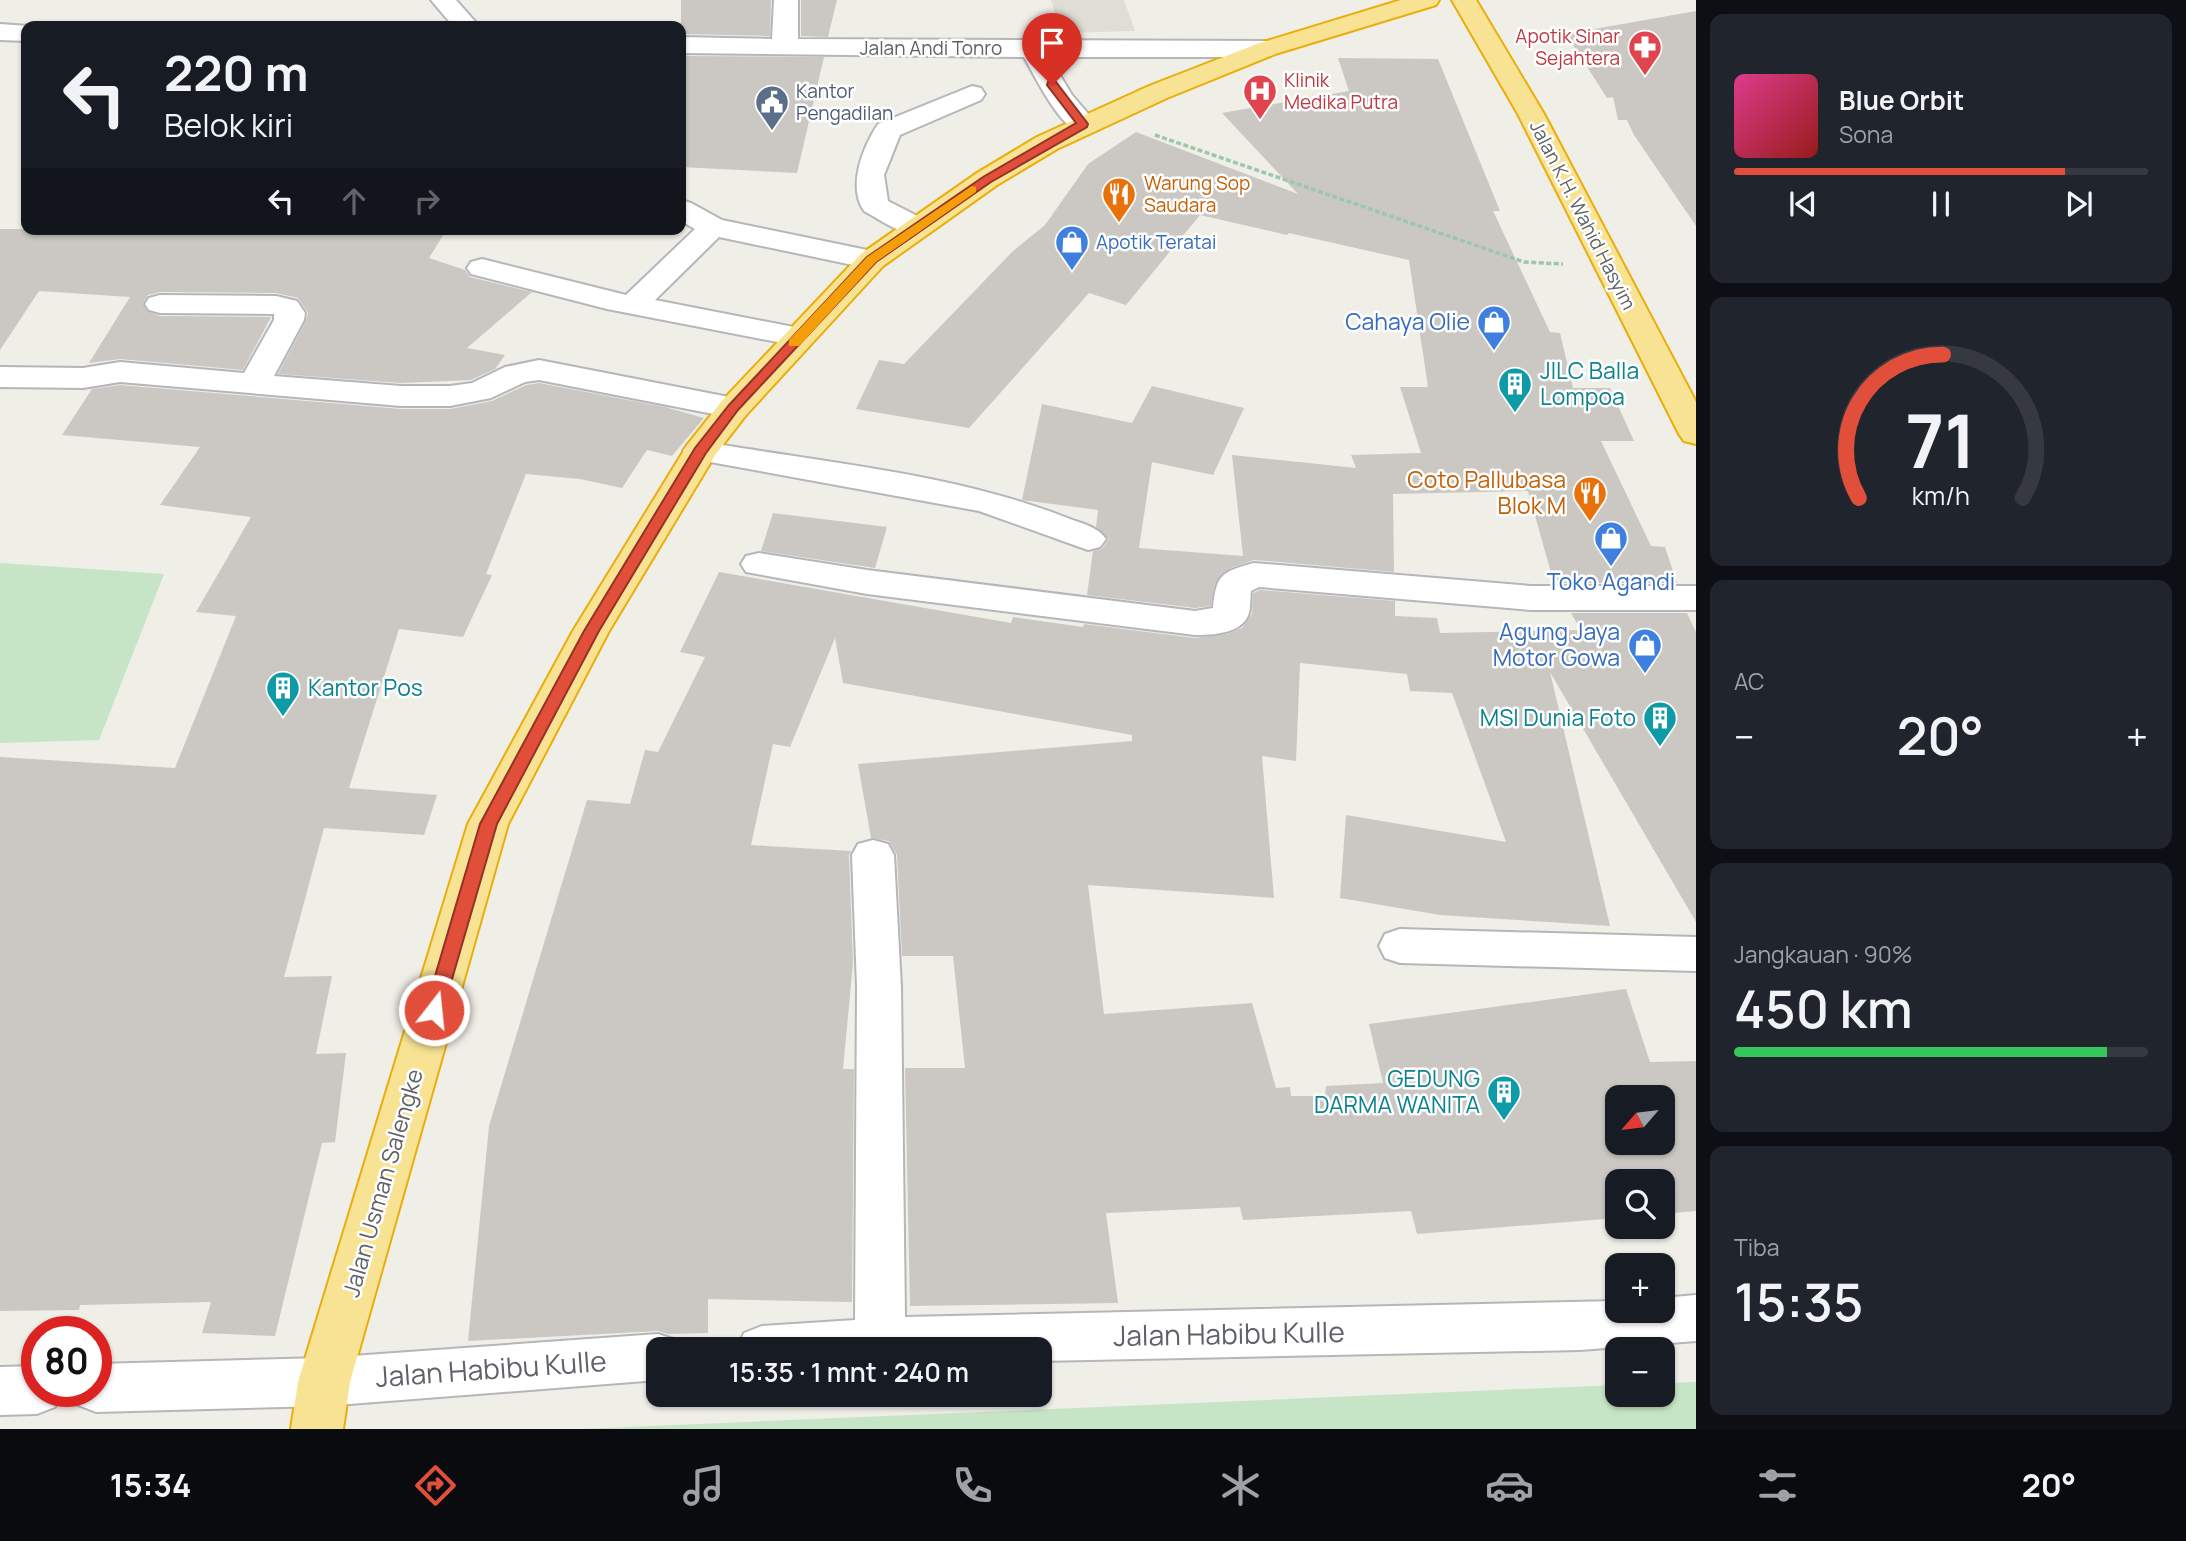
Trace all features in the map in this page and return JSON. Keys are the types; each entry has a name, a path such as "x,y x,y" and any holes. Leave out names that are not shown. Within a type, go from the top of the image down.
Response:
{"highway":[{"name":"Jalan Usman Salengke","path":"320,1405 488,824 591,631 700,451 734,408 872,260 987,179 1083,124 1266,49 1427,0"},
{"name":"Jalan K.H. Wahid Hasyim","path":"1464,0 1531,114 1696,434"}],"street":[{"path":"443,0 462,21"},
{"path":"785,47 786,0"},
{"path":"0,32 21,33"},
{"name":"Jalan Andi Tonro","path":"686,45 1266,49"},
{"path":"1032,49 1061,99 1083,124"},
{"path":"917,227 874,205 870,175 888,130 972,94"},
{"path":"686,212 713,227 872,260"},
{"path":"633,305 713,227"},
{"path":"482,268 633,305 798,337"},
{"path":"160,304 276,305 286,308 290,313 289,320 254,383"},
{"path":"0,377 83,378 120,372 401,396 450,396 480,391 516,374 540,370 734,408"},
{"path":"700,451 804,471 904,484 985,502 1088,539"},
{"path":"759,564 867,582 1195,623 1224,620 1231,614 1233,584 1254,575 1531,598 1696,598"},
{"path":"873,855 879,987 880,1337"},
{"path":"1400,946 1696,954"},
{"name":"Jalan Habibu Kulle","path":"1030,1337 1580,1326 1696,1318"},
{"name":"Jalan Habibu Kulle","path":"112,1389 320,1405 646,1359"},
{"path":"0,1391 21,1390"}],"path":[{"path":"1083,124 1147,132 1524,262 1609,266"}],"shaded area":[{"path":"1051,0 1124,0 1135,31 1061,33"}],"green space":[{"path":"0,563 164,574 99,740 0,743"},
{"path":"1696,1382 1696,1429 581,1429 1605,1386 1605,1407 1675,1407 1675,1383"}],"building":[{"path":"681,0 771,0 770,36 686,34 686,21 681,21"},
{"path":"801,0 837,0 828,37 801,36"},
{"path":"1696,11 1696,226 1634,135 1627,120 1618,120 1613,97 1607,98 1566,34"},
{"name":"Kantor Pengadilan","path":"686,56 824,57 797,173 686,167"},
{"path":"1338,58 1438,59 1500,211 1493,211 1550,332 1560,333 1573,388 1610,388 1634,441 1601,441 1651,546 1665,547 1677,583 1554,583 1528,491 1393,494 1394,572 1254,560 1233,567 1221,575 1214,587 1211,606 1195,608 1087,595 1093,551 1102,549 1109,539 1096,527 1098,510 1022,500 1042,404 1132,423 1152,386 1244,408 1213,475 1152,462 1139,548 1243,556 1232,455 1356,468 1351,455 1421,453 1400,387 1428,387 1409,260 1289,233 1287,235 1200,215 1126,305 1089,293 969,428 856,409 879,360 904,364 1013,251 1045,225 1088,164 1136,132 1298,194 1222,113 1349,91"},
{"path":"0,229 21,229 21,235 443,235 429,258 465,270 470,277 532,292 467,348 505,355 495,369 471,380 401,383 278,374 308,313 298,298 276,293 160,292 148,295 143,303 147,311 160,316 271,317 243,370 120,359 89,363 130,297 39,291 0,350"},
{"path":"539,383 665,407 704,418 672,456 647,450 622,488 580,479 526,474 486,574 492,575 463,637 399,629 349,788 437,795 424,835 324,828 284,977 332,976 316,1054 346,1053 335,1142 322,1143 275,1336 202,1333 211,1302 80,1305 79,1310 0,1311 0,757 175,768 236,616 196,612 251,517 160,505 200,447 62,435 92,389 120,385 401,409 450,409 492,401 526,385"},
{"path":"773,513 887,527 875,568 761,551"},
{"path":"719,572 1011,623 1013,617 1195,638 1227,634 1242,628 1252,614 1253,593 1260,590 1395,601 1395,616 1437,618 1440,633 1581,630 1571,613 1687,613 1696,632 1696,922 1550,672 1610,926 1440,915 1340,898 1346,815 1506,842 1452,693 1410,691 1407,674 1300,663 1296,761 1262,756 1274,898 1088,885 1104,1014 1252,1003 1276,1088 1290,1087 1291,1096 1325,1096 1326,1086 1383,1083 1369,1024 1626,989 1650,1062 1696,1061 1696,1211 1675,1213 1675,1169 1605,1169 1605,1219 1417,1234 1411,1211 1243,1220 1240,1207 1106,1213 1118,1303 910,1306 905,1068 965,1068 953,956 902,956 897,855 889,841 871,838 858,764 1132,741 1132,735 843,683 835,638 790,747 773,744 751,845 851,851 853,963 843,1069 854,1069 852,1302 708,1299 708,1333 668,1334 658,1331 468,1341 489,1126 587,800 630,804 645,750 658,752 705,657 680,652"}],"slow traffic":[{"path":"794,343 872,260 972,189"}],"place":[{"name":"Apotik Sinar Sejahtera","path":"1645,77"},
{"name":"Klinik Medika Putra","path":"1260,121"},
{"name":"Kantor Pengadilan","path":"772,132"},
{"name":"Warung Sop Saudara","path":"1119,224"},
{"name":"Apotik Teratai","path":"1072,272"},
{"name":"Cahaya Olie","path":"1494,352"},
{"name":"JILC Balla Lompoa","path":"1515,414"},
{"name":"Coto Pallubasa Blok M","path":"1590,523"},
{"name":"Toko Agandi","path":"1611,568"},
{"name":"Agung Jaya Motor Gowa","path":"1645,675"},
{"name":"Kantor Pos","path":"283,718"},
{"name":"MSI Dunia Foto","path":"1660,748"},
{"name":"GEDUNG DARMA WANITA","path":"1504,1122"}],"route":[{"path":"434,1010 488,824 591,631 700,451 734,408 872,260 987,179 1083,124 1052,85"}]}
